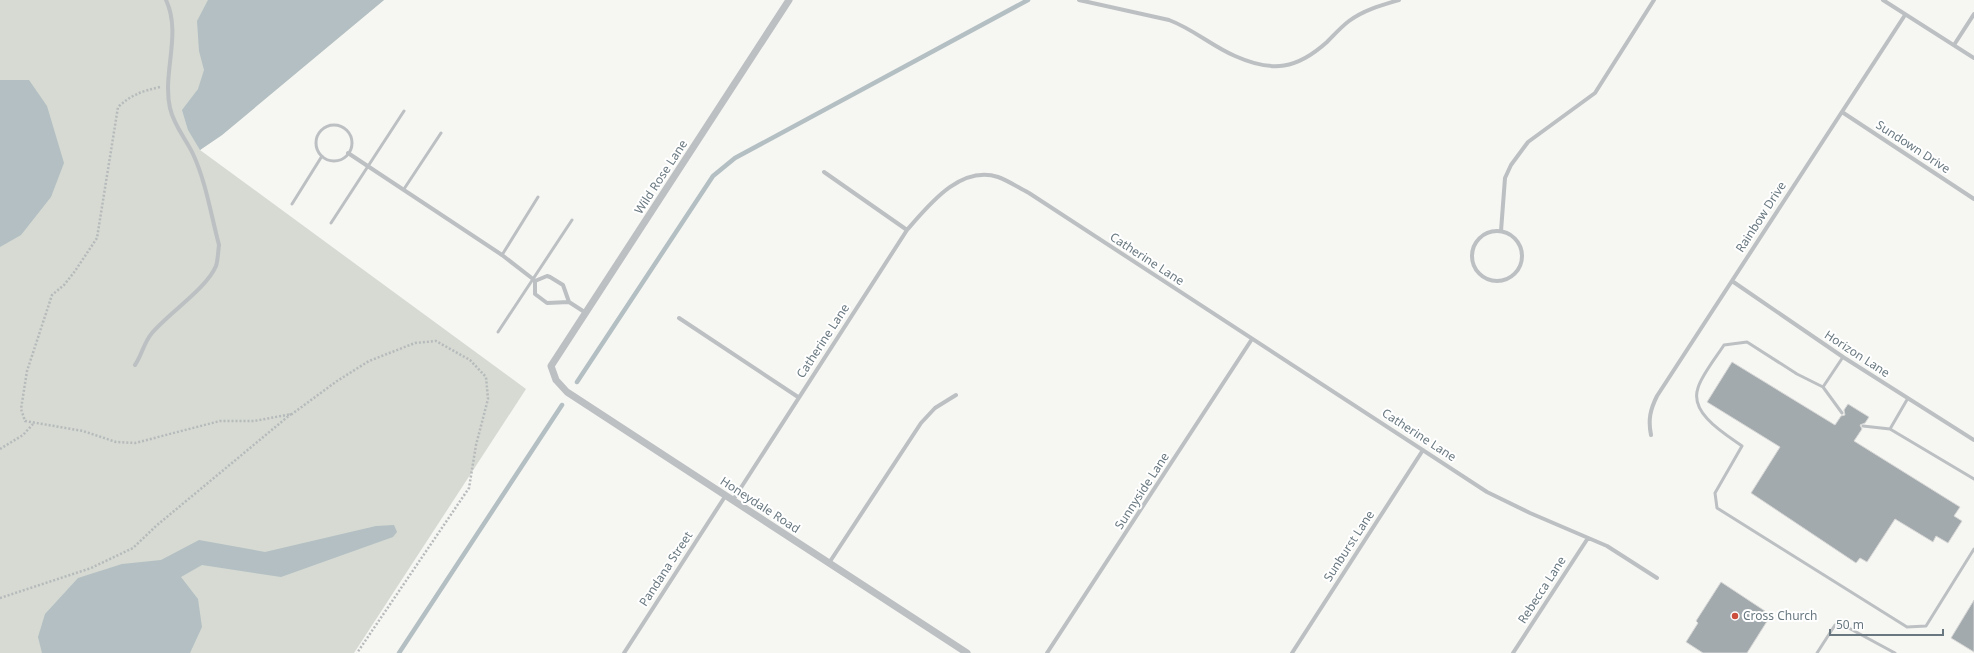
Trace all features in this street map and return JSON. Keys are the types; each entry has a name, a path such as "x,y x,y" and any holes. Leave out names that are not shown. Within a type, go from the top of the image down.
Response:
{"street":[{"path":"135,365 151,334 203,284 214,270 218,257 218,245 200,172 193,153 173,118 168,97 173,29 172,16 166,0"},
{"name":"Wild Rose Lane","path":"551,366 789,0"},
{"path":"1079,0 1168,20 1183,25 1235,56 1265,66 1279,67 1305,60 1358,14 1399,0"},
{"path":"1501,231 1506,178 1515,159 1528,142 1595,93 1654,0"},
{"path":"1883,0 1974,58"},
{"name":"Rainbow Drive","path":"1651,435 1649,416 1656,396 1905,14"},
{"path":"1954,45 1974,14"},
{"name":"Sundown Drive","path":"1842,112 1974,199"},
{"path":"348,153 502,255 534,280 536,294 547,303 569,302 586,313"},
{"path":"824,172 907,230"},
{"name":"Catherine Lane","path":"733,500 907,230 938,195 967,178 982,175 998,177 1028,193 1507,503 1607,546 1657,578"},
{"path":"1492,231 1501,231 1516,239 1522,253 1522,261 1519,269 1511,278 1500,282 1483,278 1475,269 1471,256 1473,247 1477,240 1484,234 1492,231"},
{"path":"534,280 547,276 550,277 563,286 569,302"},
{"name":"Horizon Lane","path":"1732,281 1843,357 1974,440"},
{"path":"679,318 798,397"},
{"name":"Sunnyside Lane","path":"1047,653 1252,339"},
{"name":"Honeydale Road","path":"551,366 556,380 566,392 967,653"},
{"path":"829,563 921,423 935,408 956,395"},
{"name":"Sunburst Lane","path":"1292,653 1423,450"},
{"name":"Pandana Street","path":"624,653 726,496"},
{"name":"Rebecca Lane","path":"1513,653 1588,538"}],"lane":[{"path":"331,223 404,111"},
{"path":"333,125 344,128 351,136 352,142 348,153 344,157 333,160 322,156 318,151 317,139 322,129 333,125"},
{"path":"404,189 441,133"},
{"path":"292,204 322,156"},
{"path":"502,255 538,197"},
{"path":"498,332 534,280 572,220"},
{"path":"1842,413 1823,387 1797,374 1747,342 1724,345 1698,388 1697,401 1708,422 1742,446 1715,493 1717,508 1907,627 1926,626 1974,549"},
{"path":"1823,387 1843,357"},
{"path":"1890,429 1908,398"},
{"path":"1863,426 1890,429 1974,479"},
{"path":"1818,653 1834,625 1845,626 1895,653"}],"path":[{"path":"168,86 145,90 130,96 118,107 97,238 64,285 52,295 27,371 21,409 25,422 83,431 116,442 135,443 220,421 254,421 292,414"},
{"path":"0,598 91,568 133,548 156,526 292,414 337,381 369,362 416,343 436,341 470,360 486,377 488,399 476,445 469,488 357,653"},
{"path":"0,449 22,435 33,424"}],"shaded area":[{"path":"0,0 384,0 222,135 200,150 526,389 354,653 0,653"},
{"path":"208,0 384,0 222,135 200,150 188,130 182,110 198,89 204,70 199,51 197,21"},
{"path":"0,80 29,80 47,106 64,163 51,197 21,235 0,247"},
{"path":"394,525 397,532 393,537 281,577 202,565 181,577 198,599 202,627 190,653 42,653 38,637 45,614 78,578 122,564 161,560 199,540 265,552 376,526"}],"building":[{"path":"1732,362 1835,425 1841,416 1845,415 1844,410 1848,404 1869,417 1865,423 1860,425 1862,429 1854,441 1960,507 1954,516 1962,521 1948,543 1936,536 1933,542 1895,519 1867,562 1860,558 1856,563 1751,493 1780,447 1707,402"},
{"name":"Cross Church","path":"1721,582 1771,615 1747,653 1703,653 1686,642 1698,623 1696,621"},
{"path":"1974,600 1974,652 1951,638"}],"waterway":[{"path":"577,382 713,176 735,158 1028,0"},
{"path":"399,653 562,405"}],"place":[{"name":"Cross Church","path":"1735,616"}]}
